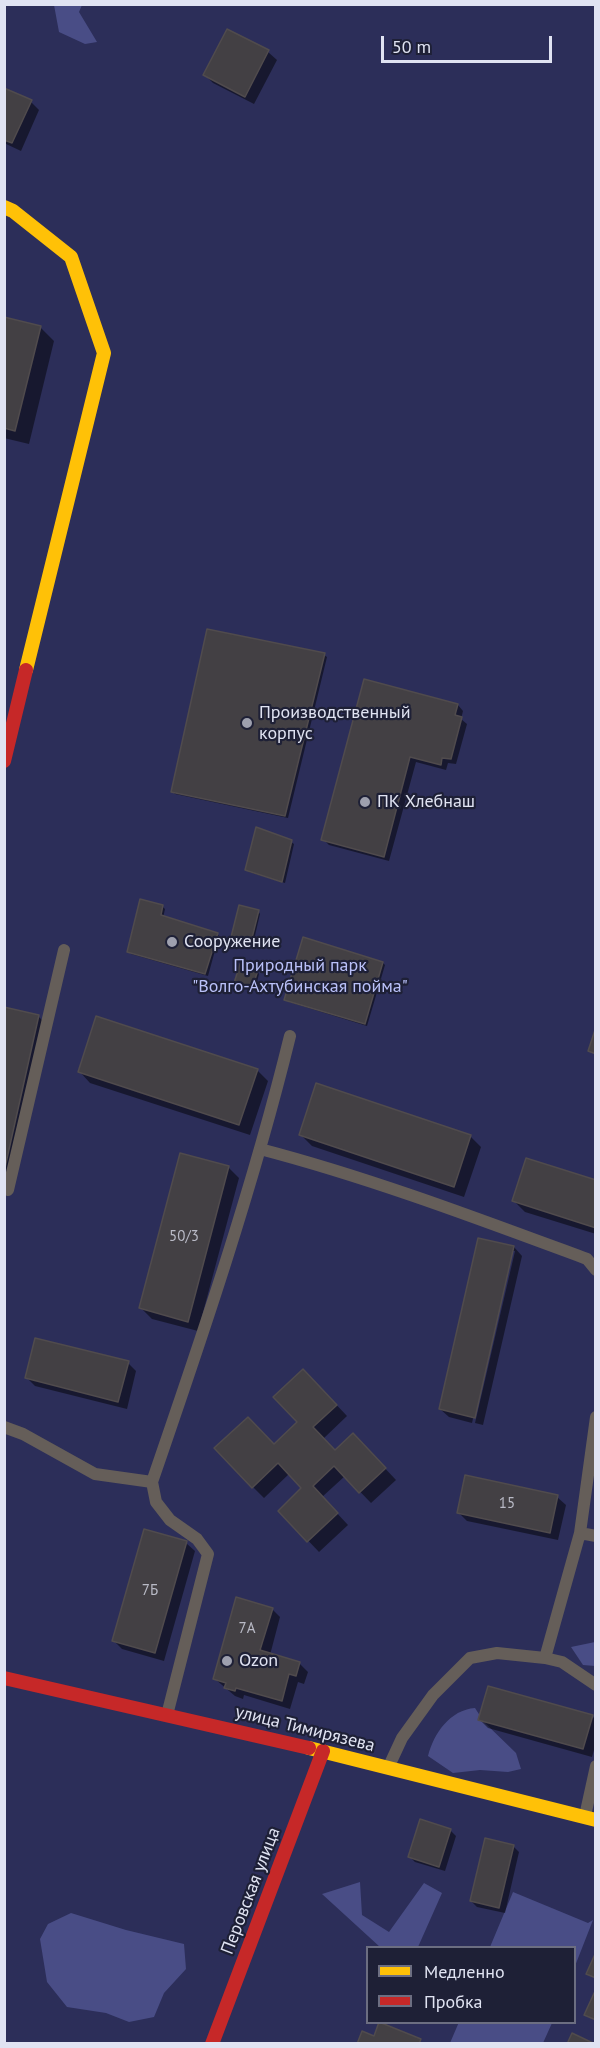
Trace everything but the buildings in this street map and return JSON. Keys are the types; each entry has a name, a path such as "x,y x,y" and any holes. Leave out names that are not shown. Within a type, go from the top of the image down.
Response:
{"street":[{"path":"4,207 13,211 71,257 104,353 4,761"},
{"name":"улица Тимирязева","path":"4,1678 323,1751 590,1819"},
{"name":"Перовская улица","path":"212,2043 323,1751"}],"lane":[{"path":"8,1190 64,950"},
{"path":"167,1715 208,1554 197,1539 170,1520 156,1502 152,1482 221,1277 260,1149 290,1036"},
{"path":"260,1149 317,1164 480,1220 587,1259 596,1270"},
{"path":"545,1658 580,1533 596,1417"},
{"path":"4,1427 22,1434 95,1474 152,1482"},
{"path":"580,1533 596,1536"},
{"path":"388,1768 402,1738 433,1695 471,1658 497,1653 545,1658 562,1662 596,1686"},
{"path":"590,1819 596,1766"}],"green space":[{"name":"Природный парк \"Волго-Ахтубинская пойма\"","path":"5,5 595,5 595,2043 5,2044"}],"shaded area":[{"path":"54,5 82,5 79,12 97,42 85,44 59,32"},
{"path":"595,1642 595,1666 583,1665 571,1647"},
{"path":"475,1708 484,1722 516,1753 521,1769 508,1772 480,1770 453,1773 428,1756 434,1739 444,1724 458,1713"},
{"path":"360,1882 362,1915 389,1932 424,1883 442,1893 418,1946 379,1946 322,1894"},
{"path":"513,1892 588,1923 593,1920 576,1963 576,1946 490,1946"},
{"path":"71,1913 126,1930 184,1944 186,1969 164,1993 154,2017 129,2022 106,2013 67,2007 47,1982 40,1939 48,1924"},
{"path":"458,2024 552,2024 543,2043 450,2043"}],"traffic: slow":[{"path":"4,207 13,211 71,257 104,353 26,670"},
{"path":"309,1748 596,1820"}],"traffic: jam":[{"path":"4,761 26,670"},
{"path":"4,1678 309,1748"},
{"path":"212,2044 323,1751"}],"place":[{"name":"Производственный корпус","path":"247,723"},
{"name":"ПК Хлебнаш","path":"365,802"},
{"name":"Сооружение","path":"172,942"},
{"name":"Ozon","path":"227,1661"}]}
